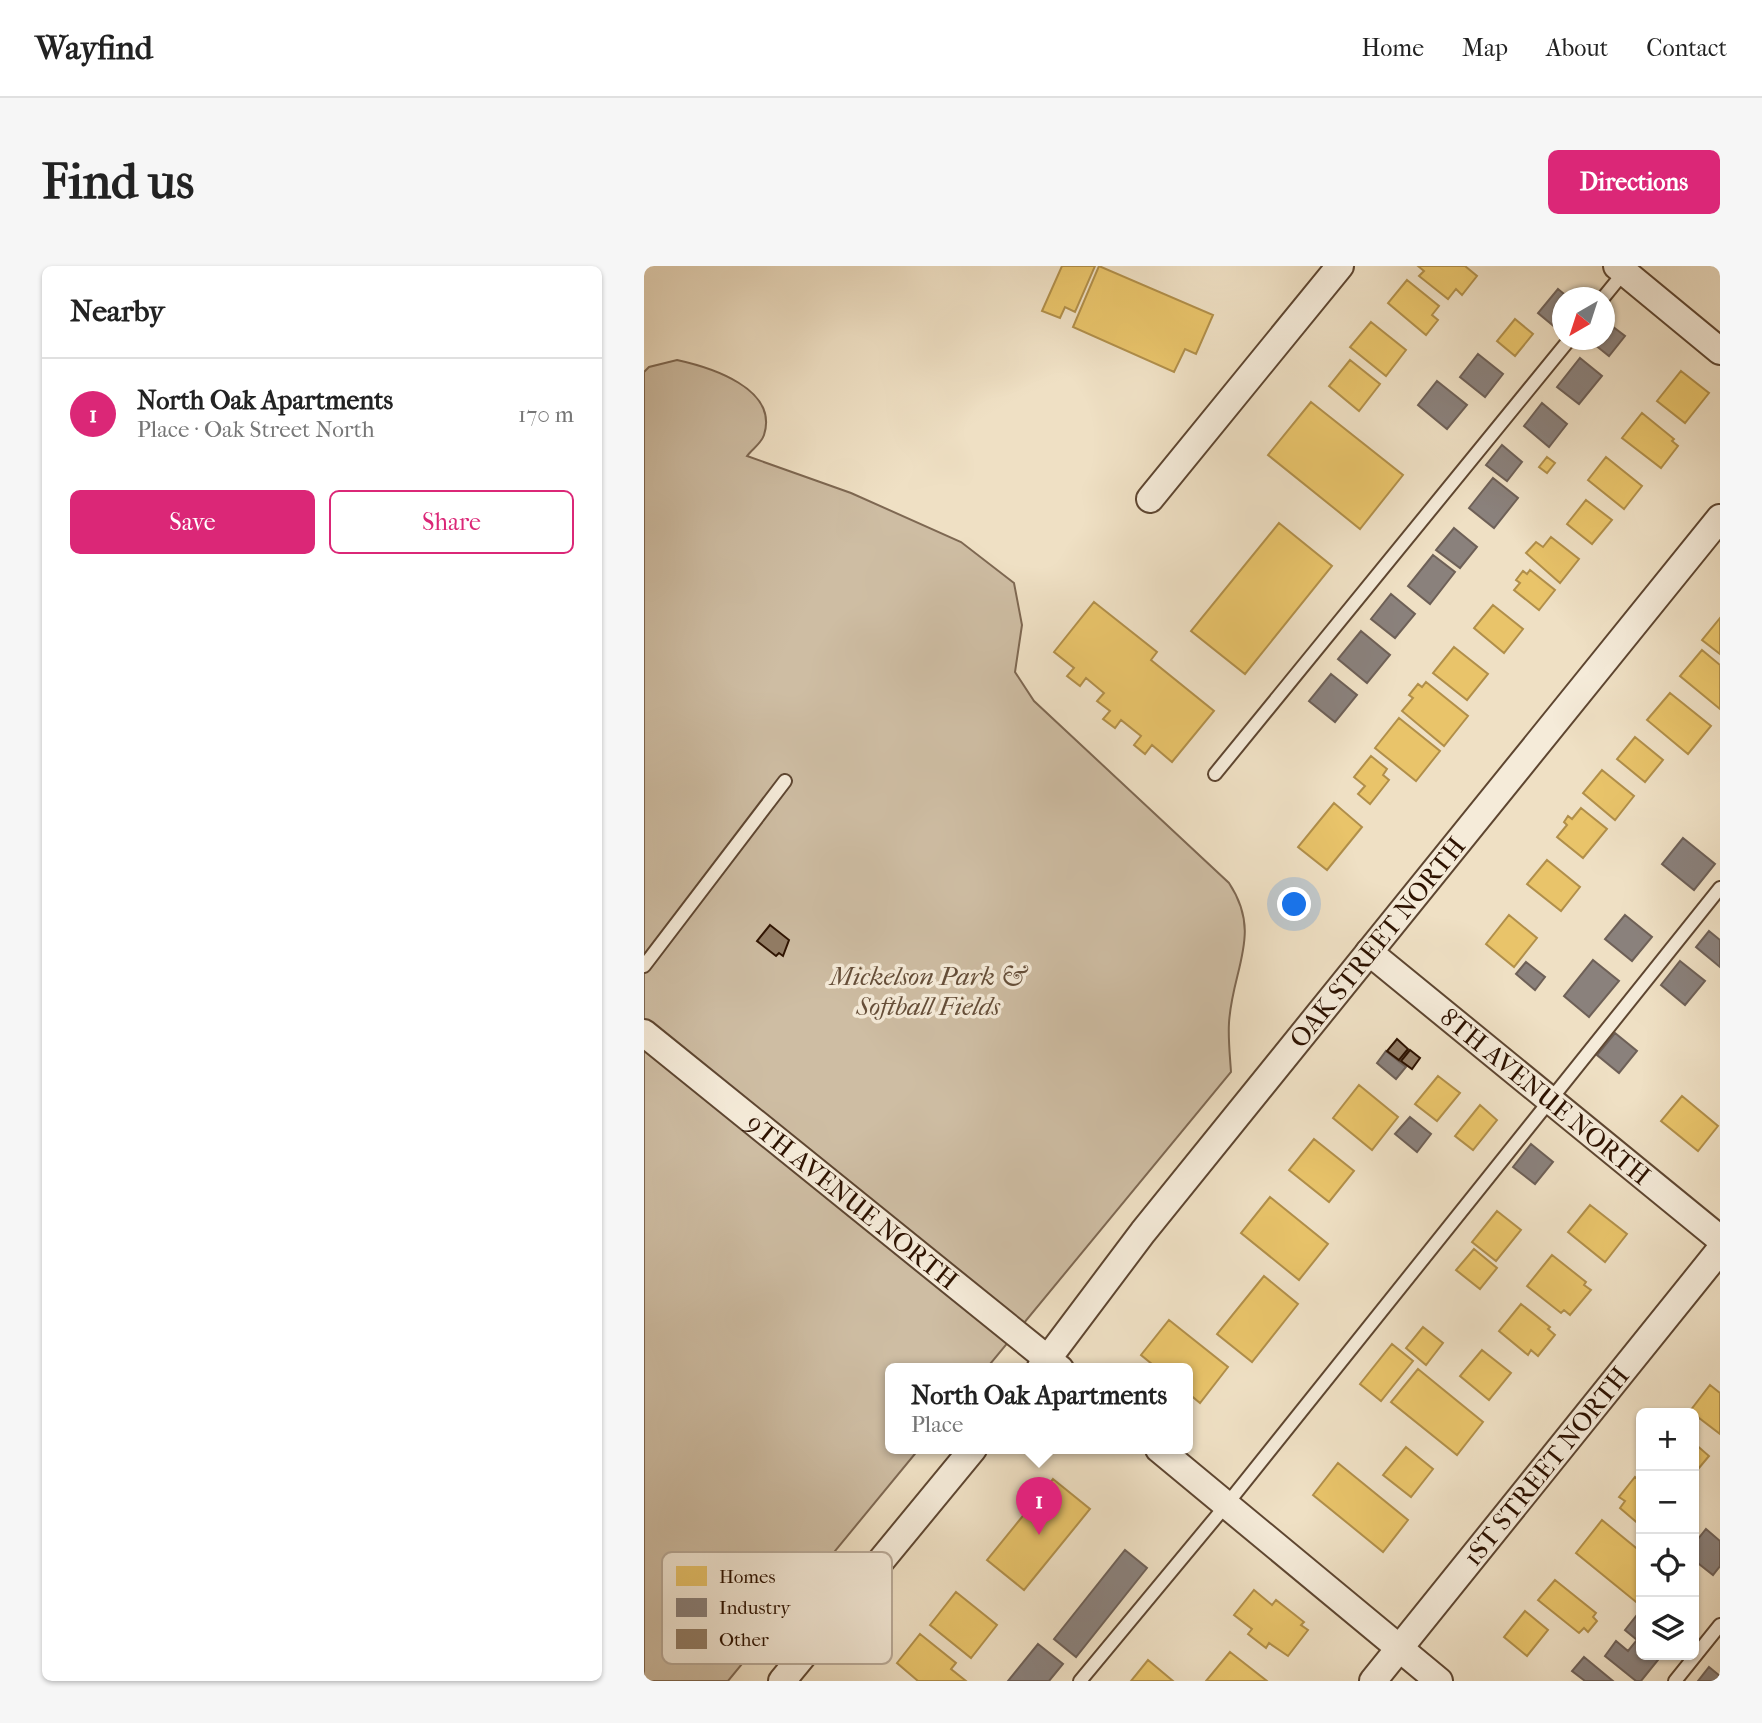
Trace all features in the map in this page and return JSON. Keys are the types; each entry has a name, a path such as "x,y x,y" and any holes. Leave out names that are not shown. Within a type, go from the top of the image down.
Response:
{"street":[{"path":"1150,499 1333,268"},
{"path":"1623,268 1720,351"},
{"name":"OAK STREET NORTH","path":"1050,1363 1143,1232 1720,518"},
{"name":"8TH AVENUE NORTH","path":"1369,952 1720,1239"},
{"name":"9TH AVENUE NORTH","path":"644,1033 1047,1363"},
{"name":"1ST STREET NORTH","path":"1373,1681 1720,1250"},
{"path":"892,1552 969,1454"},
{"path":"1165,1454 1439,1681"}],"lane":[{"path":"1610,287 1623,268"},
{"path":"1215,774 1561,350"},
{"path":"644,966 785,782"},
{"path":"1080,1681 1227,1504 1720,888"},
{"path":"1675,1681 1720,1625"}],"green space":[{"name":"Mickelson Park & Softball Fields","path":"677,360 723,374 738,382 752,392 761,404 766,419 761,441 747,456 851,493 961,542 1014,583 1022,625 1015,672 1034,701 1229,883 1239,901 1245,935 1229,1023 1231,1072 991,1363 885,1363 885,1454 915,1454 834,1552 662,1552 662,1664 742,1664 728,1681 644,1681 644,372 649,367"}],"building: Homes":[{"path":"1062,266 1095,266 1075,312 1065,307 1060,318 1042,311"},
{"path":"1099,266 1213,315 1196,354 1185,349 1174,372 1073,327"},
{"path":"1418,266 1465,266 1477,276 1462,295 1456,289 1448,299 1419,276 1424,271"},
{"path":"1407,280 1439,306 1432,315 1438,320 1426,335 1388,303"},
{"path":"1515,319 1533,334 1515,356 1497,341"},
{"path":"1371,322 1406,350 1386,376 1350,347"},
{"path":"1350,360 1380,384 1359,411 1329,386"},
{"path":"1681,371 1709,393 1685,423 1657,401"},
{"path":"1311,402 1403,475 1360,529 1268,455"},
{"path":"1642,413 1674,439 1672,441 1678,446 1661,468 1622,438"},
{"path":"1547,457 1555,463 1547,473 1539,467"},
{"path":"1606,457 1642,486 1624,509 1588,480"},
{"path":"1586,500 1612,520 1592,544 1567,524"},
{"path":"1279,523 1332,566 1245,674 1191,631"},
{"path":"1551,537 1579,559 1560,583 1526,553 1536,542 1543,547"},
{"path":"1530,570 1555,590 1539,610 1514,590 1520,583 1516,580 1523,571 1527,574"},
{"path":"1094,602 1157,652 1151,660 1214,711 1172,762 1152,745 1145,754 1134,745 1141,736 1121,720 1115,728 1103,719 1110,711 1097,701 1104,693 1086,678 1080,686 1067,676 1074,668 1054,652"},
{"path":"1493,605 1523,629 1504,653 1474,628"},
{"path":"1720,618 1720,654 1702,640"},
{"path":"1454,647 1488,674 1467,700 1433,673"},
{"path":"1702,650 1720,665 1720,709 1680,676"},
{"path":"1426,682 1468,716 1444,746 1402,711 1413,698 1409,695 1418,684 1422,687"},
{"path":"1670,693 1711,726 1688,754 1647,720"},
{"path":"1399,718 1440,751 1416,781 1375,748"},
{"path":"1635,737 1663,760 1645,782 1617,759"},
{"path":"1371,756 1387,769 1383,775 1389,780 1370,804 1358,794 1365,786 1354,777"},
{"path":"1602,770 1634,796 1615,820 1583,793"},
{"path":"1334,803 1362,827 1327,870 1298,847"},
{"path":"1581,808 1607,829 1583,858 1557,837 1567,825 1564,822 1568,816 1572,819"},
{"path":"1547,860 1580,887 1561,911 1527,884"},
{"path":"1509,915 1537,938 1514,967 1486,944"},
{"path":"1438,1076 1460,1093 1437,1121 1415,1104"},
{"path":"1359,1085 1398,1117 1372,1150 1333,1118"},
{"path":"1682,1096 1718,1126 1698,1151 1661,1121"},
{"path":"1480,1105 1497,1120 1473,1150 1455,1136"},
{"path":"1314,1139 1354,1171 1329,1202 1289,1170"},
{"path":"1270,1197 1328,1244 1299,1280 1241,1233"},
{"path":"1590,1205 1627,1234 1605,1262 1568,1232"},
{"path":"1497,1211 1521,1230 1496,1261 1472,1242"},
{"path":"1474,1249 1497,1268 1480,1289 1456,1270"},
{"path":"1552,1255 1586,1282 1584,1285 1591,1290 1570,1315 1564,1310 1561,1313 1527,1286"},
{"path":"1264,1276 1298,1304 1252,1362 1217,1334"},
{"path":"1521,1304 1550,1327 1548,1329 1555,1335 1538,1356 1531,1350 1528,1355 1499,1331"},
{"path":"1169,1320 1228,1367 1200,1403 1193,1397 1193,1363 1151,1363 1141,1355"},
{"path":"1423,1327 1443,1343 1426,1365 1406,1348"},
{"path":"1392,1344 1413,1361 1381,1401 1360,1384"},
{"path":"1482,1350 1511,1373 1489,1400 1460,1376"},
{"path":"1418,1369 1483,1422 1457,1455 1391,1402"},
{"path":"1710,1385 1720,1393 1720,1434 1699,1418 1699,1408 1692,1408"},
{"path":"1406,1447 1433,1469 1411,1497 1383,1475"},
{"path":"1699,1447 1709,1456 1699,1468"},
{"path":"1338,1463 1408,1520 1383,1552 1313,1495"},
{"path":"1636,1478 1636,1522 1620,1508 1625,1501 1619,1497"},
{"path":"1053,1479 1090,1509 1024,1590 987,1560"},
{"path":"1602,1520 1636,1548 1636,1602 1576,1553"},
{"path":"1555,1580 1596,1613 1593,1617 1597,1621 1588,1632 1584,1628 1579,1633 1538,1600"},
{"path":"1254,1590 1272,1605 1276,1600 1304,1622 1301,1625 1308,1630 1288,1656 1269,1643 1266,1648 1248,1634 1252,1629 1234,1615"},
{"path":"956,1592 997,1625 971,1658 930,1625"},
{"path":"1525,1611 1548,1630 1527,1656 1504,1637"},
{"path":"920,1634 956,1663 951,1669 966,1681 918,1681 897,1663"},
{"path":"1230,1652 1267,1681 1206,1681"},
{"path":"1148,1660 1173,1681 1131,1681"}],"building: Industry":[{"path":"1552,296 1552,325 1538,313"},
{"path":"1615,328 1625,336 1615,348"},
{"path":"1602,350 1614,350 1609,356"},
{"path":"1478,354 1503,374 1485,397 1460,377"},
{"path":"1580,358 1602,376 1579,404 1557,387"},
{"path":"1437,381 1467,405 1447,429 1418,405"},
{"path":"1542,403 1567,424 1549,447 1524,426"},
{"path":"1502,445 1522,462 1507,481 1486,465"},
{"path":"1493,478 1518,498 1494,528 1469,508"},
{"path":"1454,528 1477,547 1460,568 1436,550"},
{"path":"1433,555 1455,572 1430,604 1408,586"},
{"path":"1391,594 1415,614 1395,638 1371,619"},
{"path":"1361,631 1390,655 1367,683 1338,659"},
{"path":"1331,674 1357,695 1335,722 1309,701"},
{"path":"1683,838 1715,864 1694,890 1662,864"},
{"path":"1625,915 1652,937 1632,961 1605,939"},
{"path":"1709,931 1720,940 1720,967 1696,947"},
{"path":"1593,960 1619,981 1589,1017 1564,996"},
{"path":"1680,961 1705,981 1685,1005 1661,985"},
{"path":"1526,962 1545,977 1535,990 1516,974"},
{"path":"1615,1033 1637,1051 1619,1073 1597,1055"},
{"path":"1386,1051 1406,1067 1396,1079 1377,1063"},
{"path":"1410,1117 1431,1134 1417,1152 1395,1134"},
{"path":"1531,1144 1553,1162 1535,1184 1513,1167"},
{"path":"1706,1529 1720,1541 1720,1566 1713,1575 1699,1564 1699,1538"},
{"path":"1125,1550 1147,1568 1076,1657 1054,1639"},
{"path":"1636,1616 1636,1639 1625,1630"},
{"path":"1616,1641 1628,1651 1636,1641 1636,1660 1658,1660 1641,1681 1636,1681 1605,1656"},
{"path":"1038,1644 1063,1664 1049,1681 1008,1681"},
{"path":"1584,1657 1613,1681 1585,1681 1572,1671"},
{"path":"1709,1667 1720,1676 1720,1681 1698,1681"}],"building: Other":[{"path":"770,925 789,940 783,956 779,953 776,956 757,941"},
{"path":"1397,1039 1408,1049 1399,1060 1387,1051"},
{"path":"1410,1050 1420,1058 1412,1069 1401,1061"}],"place":[{"name":"North Oak Apartments","path":"1039,1535"}]}
